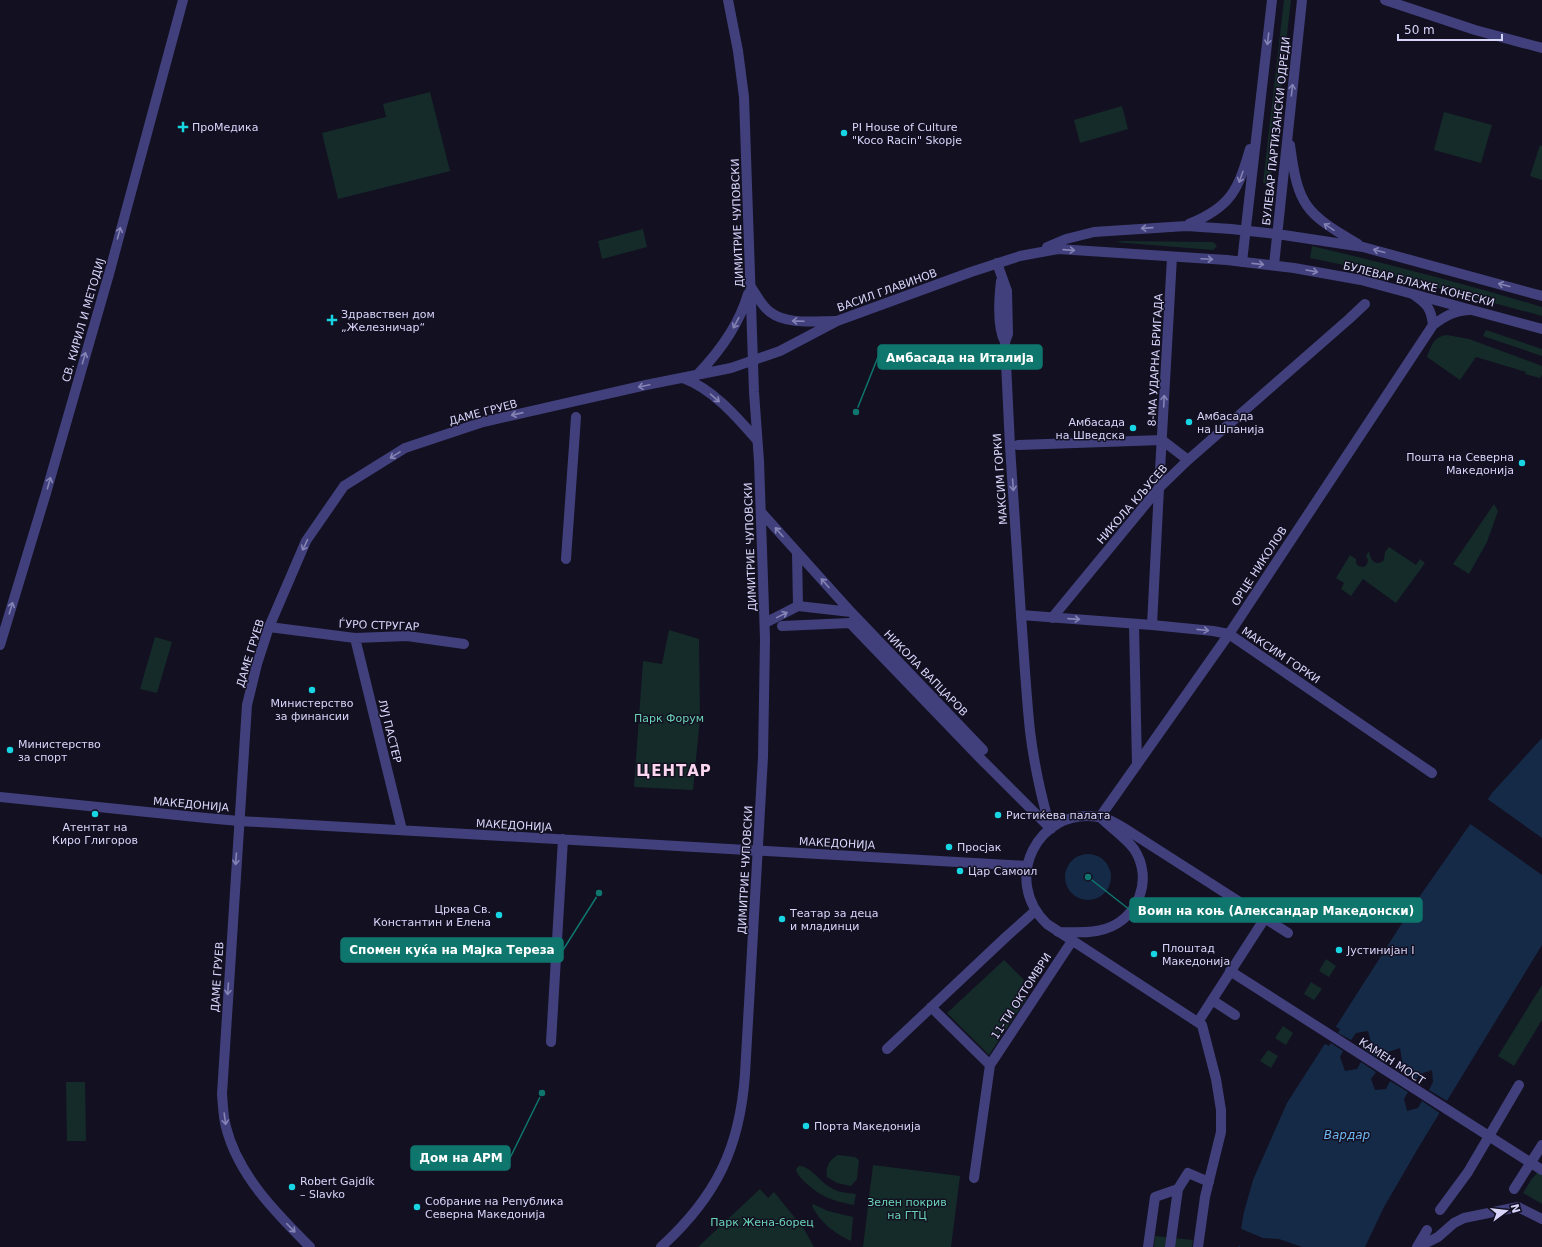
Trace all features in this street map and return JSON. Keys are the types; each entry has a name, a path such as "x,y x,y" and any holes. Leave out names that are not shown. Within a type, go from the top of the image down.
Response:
{"street":[{"name":"СВ. КИРИЛ И МЕТОДИЈ","path":"0,645 46,493 109,274 183,0"},
{"name":"ДИМИТРИЕ ЧУПОВСКИ","path":"661,1247 694,1212 720,1175 730,1150 744,1094 763,757 765,623 761,512 754,392 744,97 738,51 728,0"},
{"name":"БУЛЕВАР ПАРТИЗАНСКИ ОДРЕДИ","path":"1242,262 1272,0"},
{"name":"БУЛЕВАР ПАРТИЗАНСКИ ОДРЕДИ","path":"1274,265 1302,0"},
{"path":"1385,0 1484,33 1542,48"},
{"path":"1186,226 1205,218 1217,210 1227,201 1238,186 1258,126"},
{"path":"1288,129 1295,180 1300,195 1308,209 1328,226 1363,247"},
{"name":"ВАСИЛ ГЛАВИНОВ","path":"1033,253 1066,239 1094,232 1186,226 1246,230"},
{"name":"БУЛЕВАР БЛАЖЕ КОНЕСКИ","path":"1246,230 1363,247 1542,296"},
{"name":"ВАСИЛ ГЛАВИНОВ","path":"753,361 780,351 837,321 997,263 1033,253 1058,249 1242,262"},
{"name":"8-МА УДАРНА БРИГАДА","path":"1014,446 1162,440 1172,257"},
{"name":"БУЛЕВАР БЛАЖЕ КОНЕСКИ","path":"1242,262 1274,265 1361,280 1542,328"},
{"name":"МАКСИМ ГОРКИ","path":"997,263 1001,277 1001,334 1005,342 1014,446 1021,615 1030,730 1037,773 1051,829"},
{"path":"751,286 762,304 771,313 782,318 794,321 837,321"},
{"path":"698,374 718,352 736,323 745,305 751,286"},
{"path":"1413,294 1425,303 1432,313 1433,325"},
{"name":"НИКОЛА КЉУСЕВ","path":"1052,618 1159,488 1188,460 1365,304"},
{"name":"ОРЦЕ НИКОЛОВ","path":"1100,817 1229,634 1433,325 1444,316 1457,311 1471,309"},
{"name":"ДАМЕ ГРУЕВ","path":"310,1247 282,1218 250,1179 238,1159 226,1127 222,1094 247,705 257,664 269,627 306,541 344,486 405,448 477,424 698,374 731,368 753,361"},
{"path":"682,378 697,383 739,418 757,440"},
{"path":"566,559 576,417"},
{"path":"1162,440 1188,460"},
{"path":"1152,625 1162,440"},
{"name":"НИКОЛА ВАПЦАРОВ","path":"761,512 851,612 984,750"},
{"path":"797,553 798,606"},
{"path":"765,623 798,606 851,612"},
{"name":"МАКСИМ ГОРКИ","path":"1021,615 1152,625 1229,634 1432,772"},
{"path":"782,626 850,623 1051,829"},
{"path":"1134,624 1137,765"},
{"name":"ЃУРО СТРУГАР","path":"269,627 355,638 407,636 464,644"},
{"name":"ЛУЈ ПАСТЕР","path":"355,638 402,830"},
{"name":"МАКЕДОНИЈА","path":"0,797 206,818 1027,866"},
{"path":"1198,1247 1200,1222 1221,1132 1221,1110 1216,1079 1202,1025 1047,924 1035,911 1027,888 1027,866 1036,845 1051,829 1062,822 1075,818 1090,816 1100,817 1124,828 1288,933"},
{"path":"1058,932 1092,932 1107,929 1131,912 1138,898 1143,882 1142,870 1138,857 1124,838 1100,817"},
{"path":"550,1042 562,839"},
{"path":"887,1049 1035,911"},
{"path":"1198,1022 1265,918"},
{"name":"11-ТИ ОКТОМВРИ","path":"974,1178 990,1066 1072,941"},
{"name":"КАМЕН МОСТ","path":"1230,971 1542,1170"},
{"path":"1212,1000 1235,1015"},
{"path":"931,1007 990,1066"},
{"path":"1440,1210 1468,1172 1519,1085"},
{"path":"1514,1189 1542,1145"},
{"path":"1170,1247 1178,1189 1188,1174 1209,1182"},
{"path":"1148,1247 1155,1197 1178,1189"},
{"path":"1418,1247 1438,1237 1454,1223 1464,1218 1518,1207 1542,1219"},
{"path":"1418,1247 1427,1230"}],"green space":[{"path":"1284,0 1291,0 1270,184 1263,183"},
{"path":"430,92 450,171 338,199 322,133 386,117 383,104"},
{"path":"1122,106 1128,129 1080,143 1074,120"},
{"path":"1444,112 1492,125 1481,163 1434,150"},
{"path":"1540,145 1542,146 1542,180 1530,176"},
{"path":"643,229 647,247 602,259 598,241"},
{"path":"1115,242 1213,242 1217,246 1213,250"},
{"path":"1312,246 1485,290 1542,307 1542,316 1387,274 1310,258"},
{"path":"1486,330 1542,349 1542,356 1483,336"},
{"path":"1447,335 1469,339 1542,366 1542,375 1540,378 1525,374 1526,372 1476,357 1460,380 1427,357 1434,342 1439,337"},
{"path":"1494,504 1498,511 1487,542 1469,574 1453,564"},
{"path":"1389,547 1416,565 1420,559 1425,563 1396,603 1363,579 1351,596 1341,589 1344,583 1336,578 1350,555 1356,559 1358,566 1364,567 1367,564 1368,560 1366,556 1369,551 1370,557 1374,562 1378,563 1384,560 1385,552"},
{"name":"Парк Форум","path":"669,630 699,639 700,718 693,790 634,787 643,661 662,664"},
{"path":"155,637 172,642 157,693 140,689"},
{"path":"1326,959 1336,966 1329,977 1319,971"},
{"path":"1004,960 1024,980 1018,993 1027,998 989,1055 947,1013"},
{"path":"1311,982 1322,989 1314,1000 1304,994"},
{"path":"1542,985 1542,1020 1514,1066 1498,1056"},
{"path":"1283,1026 1293,1033 1286,1045 1275,1038"},
{"path":"1268,1050 1278,1056 1271,1068 1260,1061"},
{"path":"66,1082 85,1082 86,1141 67,1141"},
{"path":"838,1155 855,1157 859,1160 857,1179 851,1186 837,1183 827,1177 829,1164"},
{"name":"Зелен покрив на ГТЦ","path":"873,1165 960,1176 951,1247 863,1247"},
{"path":"799,1166 807,1168 834,1190 856,1194 854,1205 840,1202 818,1193 797,1173 796,1169"},
{"path":"1542,1167 1542,1204 1523,1193 1531,1180"},
{"name":"Парк Жена-борец","path":"760,1189 768,1198 774,1192 804,1229 814,1247 698,1247"},
{"path":"813,1204 828,1211 853,1217 851,1241 839,1235 824,1222 815,1212 812,1206"},
{"path":"1155,1236 1193,1240 1192,1247 1154,1247"}],"water":[{"name":"Вардар","path":"1542,738 1542,945 1420,1145 1384,1207 1365,1247 1238,1247 1244,1212 1253,1180 1287,1103 1415,903 1492,793"},
{"path":"1083,854 1093,854 1101,858 1107,864 1111,872 1111,882 1107,890 1101,896 1093,900 1083,900 1075,896 1069,890 1065,882 1065,872 1069,864 1075,858"}],"pier":[{"path":"1486,798 1542,838 1542,875 1469,823"},
{"path":"1333,1025 1340,1029 1338,1033 1351,1040 1356,1033 1368,1031 1371,1043 1367,1051 1383,1061 1388,1052 1400,1048 1402,1061 1397,1069 1415,1081 1420,1074 1432,1070 1433,1082 1429,1090 1449,1102 1441,1114 1422,1101 1418,1108 1407,1111 1404,1099 1408,1092 1390,1081 1386,1089 1375,1090 1371,1079 1376,1072 1361,1062 1357,1069 1345,1071 1340,1057 1343,1051 1331,1043 1329,1046 1322,1042"},
{"path":"1239,1228 1263,1238 1279,1239 1302,1247 1241,1247 1237,1245"}],"place":[{"name":"ПроМедика","path":"183,127"},
{"name":"PI House of Culture \"Koco Racin\" Skopje","path":"844,133"},
{"name":"Здравствен дом „Железничар“","path":"332,320"},
{"name":"Амбасада на Италија","path":"856,412"},
{"name":"Амбасада на Шпанија","path":"1189,422"},
{"name":"Амбасада на Шведска","path":"1133,428"},
{"name":"Пошта на Северна Македонија","path":"1522,463"},
{"name":"Министерство за финансии","path":"312,690"},
{"name":"Министерство за спорт","path":"10,750"},
{"name":"Атентат на Киро Глигоров","path":"95,814"},
{"name":"Ристиќева палата","path":"998,815"},
{"name":"Просјак","path":"949,847"},
{"name":"Цар Самоил","path":"960,871"},
{"name":"Воин на коњ (Александар Македонски)","path":"1088,877"},
{"name":"Спомен куќа на Мајка Тереза","path":"599,893"},
{"name":"Црква Св. Константин и Елена","path":"499,915"},
{"name":"Театар за деца и младинци","path":"782,919"},
{"name":"Јустинијан I","path":"1339,950"},
{"name":"Плоштад Македонија","path":"1154,954"},
{"name":"Дом на АРМ","path":"542,1093"},
{"name":"Порта Македонија","path":"806,1126"},
{"name":"Robert Gajdík – Slavko","path":"292,1187"},
{"name":"Собрание на Република Северна Македонија","path":"417,1207"}],"district":[{"name":"ЦЕНТАР","path":"674,771"}]}
